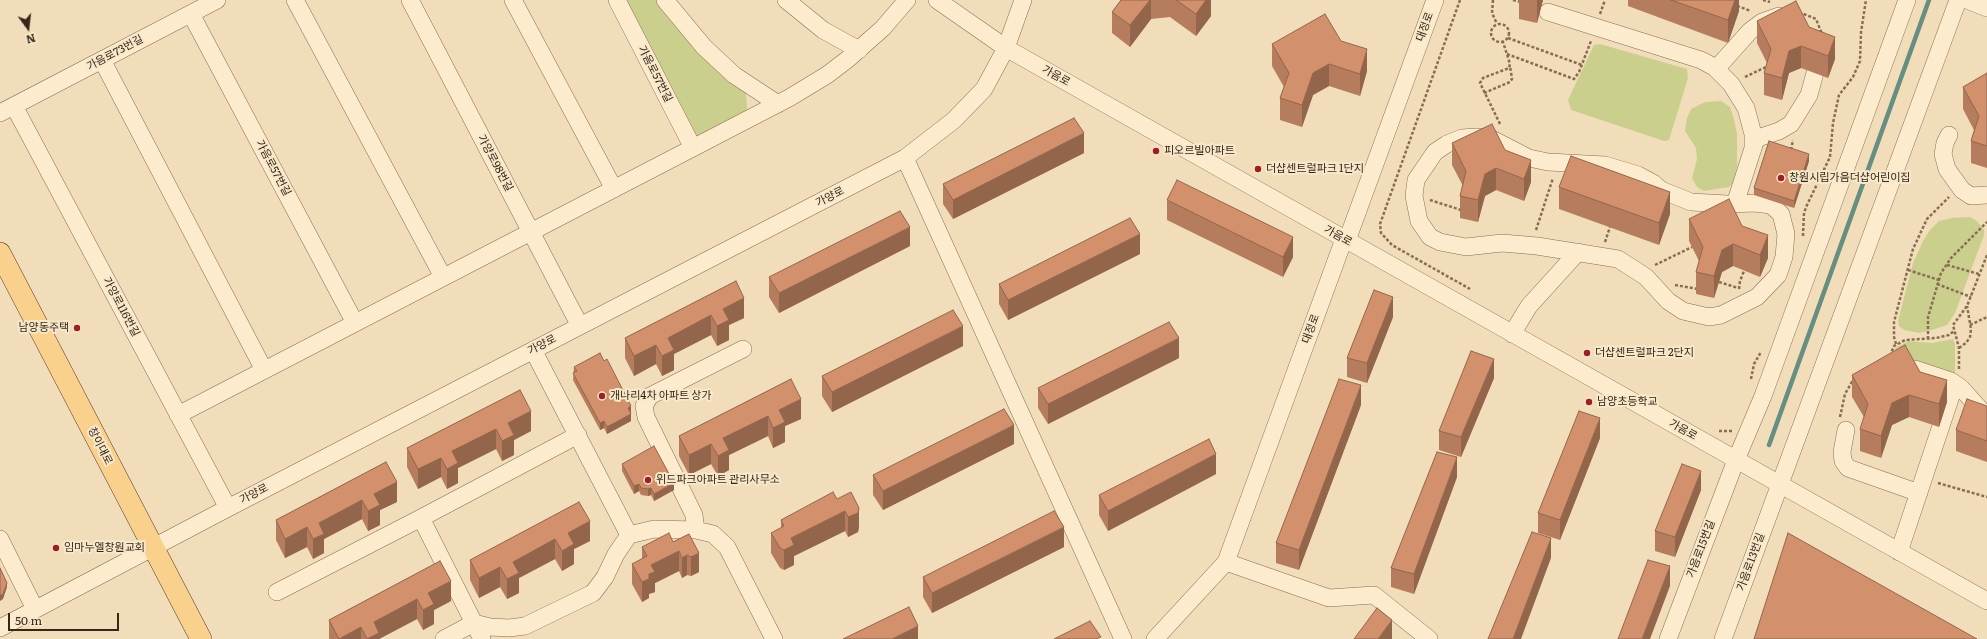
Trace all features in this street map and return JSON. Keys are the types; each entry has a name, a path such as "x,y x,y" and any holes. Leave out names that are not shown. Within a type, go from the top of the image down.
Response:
{"main road":[{"name":"창이대로","path":"0,253 200,639"}],"street":[{"name":"가음로73번길","path":"7,110 217,0"},
{"path":"295,0 443,277"},
{"name":"가양로98번길","path":"410,0 580,326"},
{"path":"513,0 614,188"},
{"name":"가음로57번길","path":"617,0 693,148"},
{"path":"665,0 704,47 724,66 734,75 778,104"},
{"path":"786,0 823,30 859,50"},
{"path":"178,415 778,104 827,75 859,50 883,28 907,0"},
{"name":"가음로","path":"937,0 1006,48 1899,552 1985,599"},
{"name":"가양로","path":"0,628 152,547 905,158 954,120 984,89 1006,48 1023,0"},
{"name":"대정로","path":"1155,639 1226,562 1344,239 1349,235 1435,0"},
{"name":"가음로15번길","path":"1668,639 1740,462 1908,0"},
{"name":"가음로13번길","path":"1723,639 1777,483 1958,0"},
{"path":"1967,0 1987,8"},
{"path":"1716,69 1750,30 1785,10"},
{"path":"1548,12 1701,60 1716,69 1731,84 1746,108 1753,134 1753,149"},
{"name":"가음로57번길","path":"191,14 355,323"},
{"path":"102,60 264,370"},
{"path":"1735,204 1758,138 1779,131 1791,124 1809,95 1815,73"},
{"name":"가양로116번길","path":"7,110 178,415 228,508"},
{"path":"1949,135 1943,154 1947,169 1962,190 1972,196 1987,196"},
{"path":"1462,138 1490,138 1501,143 1529,158 1558,162 1606,165 1630,172 1653,183 1661,190 1691,202 1735,204 1755,203 1771,205 1781,214 1786,234 1784,257 1778,275 1757,297 1721,315 1709,317 1683,311 1668,301 1640,273 1618,259 1578,252 1502,243 1466,247 1440,242 1430,237 1419,222 1414,196 1416,180 1424,166 1435,152 1447,144 1462,138"},
{"path":"905,158 1123,639"},
{"path":"1624,190 1630,172"},
{"path":"1512,334 1529,306 1578,252"},
{"path":"696,530 694,515 646,417 644,406 650,396 742,349"},
{"path":"533,350 629,535"},
{"path":"1915,369 1934,374 1955,384 1961,388 1987,417"},
{"path":"1899,552 1955,384"},
{"path":"1846,432 1842,452 1843,461 1848,468 1922,486"},
{"path":"276,592 421,518 578,435"},
{"path":"421,518 482,639"},
{"path":"444,639 474,623 490,628 509,628 522,632 593,593 605,577 616,554 629,535 654,529 696,530 713,534 727,547 774,639"},
{"path":"0,539 35,609"},
{"path":"1226,562 1329,598 1374,595 1429,639"}],"path":[{"path":"1460,0 1380,224 1381,233 1392,245 1473,292"},
{"path":"1493,0 1492,13 1497,24"},
{"path":"1513,0 1523,3"},
{"path":"1507,54 1571,78 1577,77 1605,0"},
{"path":"1763,0 1785,10 1816,19 1822,30 1823,39"},
{"path":"1803,241 1804,213 1830,157 1833,123 1839,95 1853,77 1860,61 1860,32 1866,0"},
{"path":"1734,10 1735,5"},
{"path":"1497,24 1503,24 1508,28 1508,38 1503,42 1497,42 1491,34 1492,28 1497,24"},
{"path":"1508,38 1582,65"},
{"path":"1484,93 1510,82 1512,79 1510,64 1503,42"},
{"path":"1501,143 1503,132 1484,93 1480,80 1509,68 1510,64"},
{"path":"1731,84 1768,66"},
{"path":"1531,246 1558,162"},
{"path":"1896,344 1894,337 1894,322 1913,249 1926,219 1948,197 1962,190"},
{"path":"1414,196 1462,210"},
{"path":"1928,339 1928,317 1939,280 1947,265 1966,242 1987,222"},
{"path":"1640,273 1692,247"},
{"path":"1955,384 1959,379 1959,348 1953,325 1955,320 1967,306 1987,255"},
{"path":"1947,265 1979,274"},
{"path":"1908,270 1939,280"},
{"path":"1719,282 1731,284 1738,288"},
{"path":"1937,284 1971,297"},
{"path":"1959,348 1966,343 1970,337 1967,306"},
{"path":"1970,325 1987,317"},
{"path":"1888,363 1891,352 1896,344 1905,340 1928,339 1950,335 1954,330"},
{"path":"1751,385 1754,364 1762,350"},
{"path":"1846,432 1840,420 1841,410 1845,394 1853,381 1858,378"},
{"path":"1853,381 1857,386"},
{"path":"1716,430 1729,432 1735,429"},
{"path":"1922,486 1987,497"}],"green space":[{"path":"617,0 665,0 745,82 748,119 693,148"},
{"path":"1600,44 1687,69 1688,78 1669,140 1664,141 1571,110 1568,100 1594,45"},
{"path":"1721,101 1730,107 1737,134 1737,166 1734,182 1729,187 1704,191 1697,187 1692,178 1697,159 1696,148 1685,131 1687,118 1691,109 1705,102"},
{"path":"1970,217 1977,221 1984,230 1984,235 1955,313 1947,325 1935,329 1919,333 1904,330 1899,326 1898,321 1913,263 1923,241 1930,230 1939,221 1952,218"},
{"path":"1953,339 1955,344 1955,378 1893,353 1896,347 1909,341 1932,343"}],"building":[{"path":"1121,0 1150,0 1130,25 1112,12"},
{"path":"1176,0 1206,0 1196,14"},
{"path":"1671,0 1735,0 1728,20"},
{"path":"1796,1 1809,27 1835,37 1828,56 1801,46 1789,51 1782,78 1764,73 1771,49 1757,21"},
{"path":"1325,14 1341,41 1367,49 1360,74 1329,64 1313,73 1302,105 1280,98 1289,73 1272,44"},
{"path":"1987,73 1987,146 1971,141 1979,116 1963,87"},
{"path":"1074,118 1084,133 953,200 943,184"},
{"path":"1492,124 1505,150 1531,160 1524,179 1496,168 1485,174 1478,200 1460,196 1466,171 1452,143"},
{"name":"창원시립가음더샵어린이집","path":"1769,141 1809,154 1794,201 1754,188"},
{"path":"1571,156 1670,192 1659,223 1559,187"},
{"path":"1177,180 1293,237 1283,257 1167,200"},
{"path":"1729,199 1742,226 1768,235 1760,255 1733,244 1722,250 1714,276 1696,272 1703,247 1689,219"},
{"path":"900,211 910,227 779,293 769,277"},
{"path":"1130,218 1140,234 1008,300 999,284"},
{"path":"736,281 744,298 723,309 729,320 717,326 711,315 668,338 674,350 662,356 656,345 634,356 625,338"},
{"path":"1374,290 1393,297 1367,363 1347,358"},
{"path":"953,310 963,326 832,392 822,376"},
{"path":"1169,322 1179,338 1048,404 1038,388"},
{"path":"1905,345 1920,372 1947,380 1939,404 1909,395 1892,403 1881,436 1860,429 1868,404 1852,375"},
{"path":"1471,351 1494,359 1461,437 1439,431"},
{"name":"개나리4차 아파트 상가","path":"600,353 604,361 607,359 631,406 628,408 631,414 607,427 604,421 600,423 573,373 577,371 574,367"},
{"path":"791,379 801,399 779,410 785,422 773,428 768,416 723,438 729,450 718,456 711,444 689,455 679,436"},
{"path":"1339,379 1361,385 1299,550 1276,543"},
{"path":"520,390 531,411 508,423 514,435 502,441 496,429 452,451 458,463 447,469 441,458 418,469 407,448"},
{"path":"1967,399 1987,406 1987,441 1956,430"},
{"path":"1004,409 1014,425 883,491 873,475"},
{"path":"1579,411 1600,418 1560,520 1538,513"},
{"path":"1209,439 1216,454 1108,511 1099,495"},
{"name":"위드파크아파트 관리사무소","path":"654,446 674,483 654,494 651,488 641,488 639,484 634,486 622,464"},
{"path":"1437,452 1457,457 1414,574 1391,568"},
{"path":"386,462 397,482 374,494 380,505 368,511 362,500 319,523 324,534 313,539 307,527 285,539 276,520"},
{"path":"1682,464 1701,471 1675,537 1655,531"},
{"path":"833,492 837,499 851,492 859,508 858,513 848,517 845,511 791,538 794,545 784,550 780,548 771,533 784,526 781,520"},
{"path":"579,502 590,521 568,533 574,544 562,551 555,539 513,562 519,573 507,579 500,567 479,578 470,560"},
{"path":"1054,511 1064,527 932,593 923,577"},
{"path":"1532,532 1551,538 1513,639 1488,639"},
{"path":"669,533 673,542 689,534 699,553 691,557 687,555 682,558 679,551 651,565 655,572 649,574 649,579 642,582 632,564 647,556 642,547"},
{"path":"1788,533 1977,639 1754,639"},
{"path":"1648,560 1670,566 1642,639 1618,639"},
{"path":"440,561 451,581 428,593 434,604 423,610 417,599 374,622 379,633 367,639 361,627 339,639 329,620"},
{"path":"0,568 7,583 3,594 0,596"},
{"path":"909,607 918,626 892,639 843,639"},
{"path":"1377,608 1392,620 1378,639 1354,639"},
{"path":"1090,621 1101,637 1096,639 1054,639"}],"waterway":[{"path":"1769,445 1929,0"}],"place":[{"name":"피오르빌아파트","path":"1156,151"},
{"name":"더샵센트럴파크 1단지","path":"1258,169"},
{"name":"창원시립가음더샵어린이집","path":"1781,178"},
{"name":"남양동주택","path":"77,328"},
{"name":"더샵센트럴파크 2단지","path":"1587,353"},
{"name":"개나리4차 아파트 상가","path":"602,396"},
{"name":"남양초등학교","path":"1589,402"},
{"name":"위드파크아파트 관리사무소","path":"648,480"},
{"name":"임마누엘창원교회","path":"56,548"}]}
